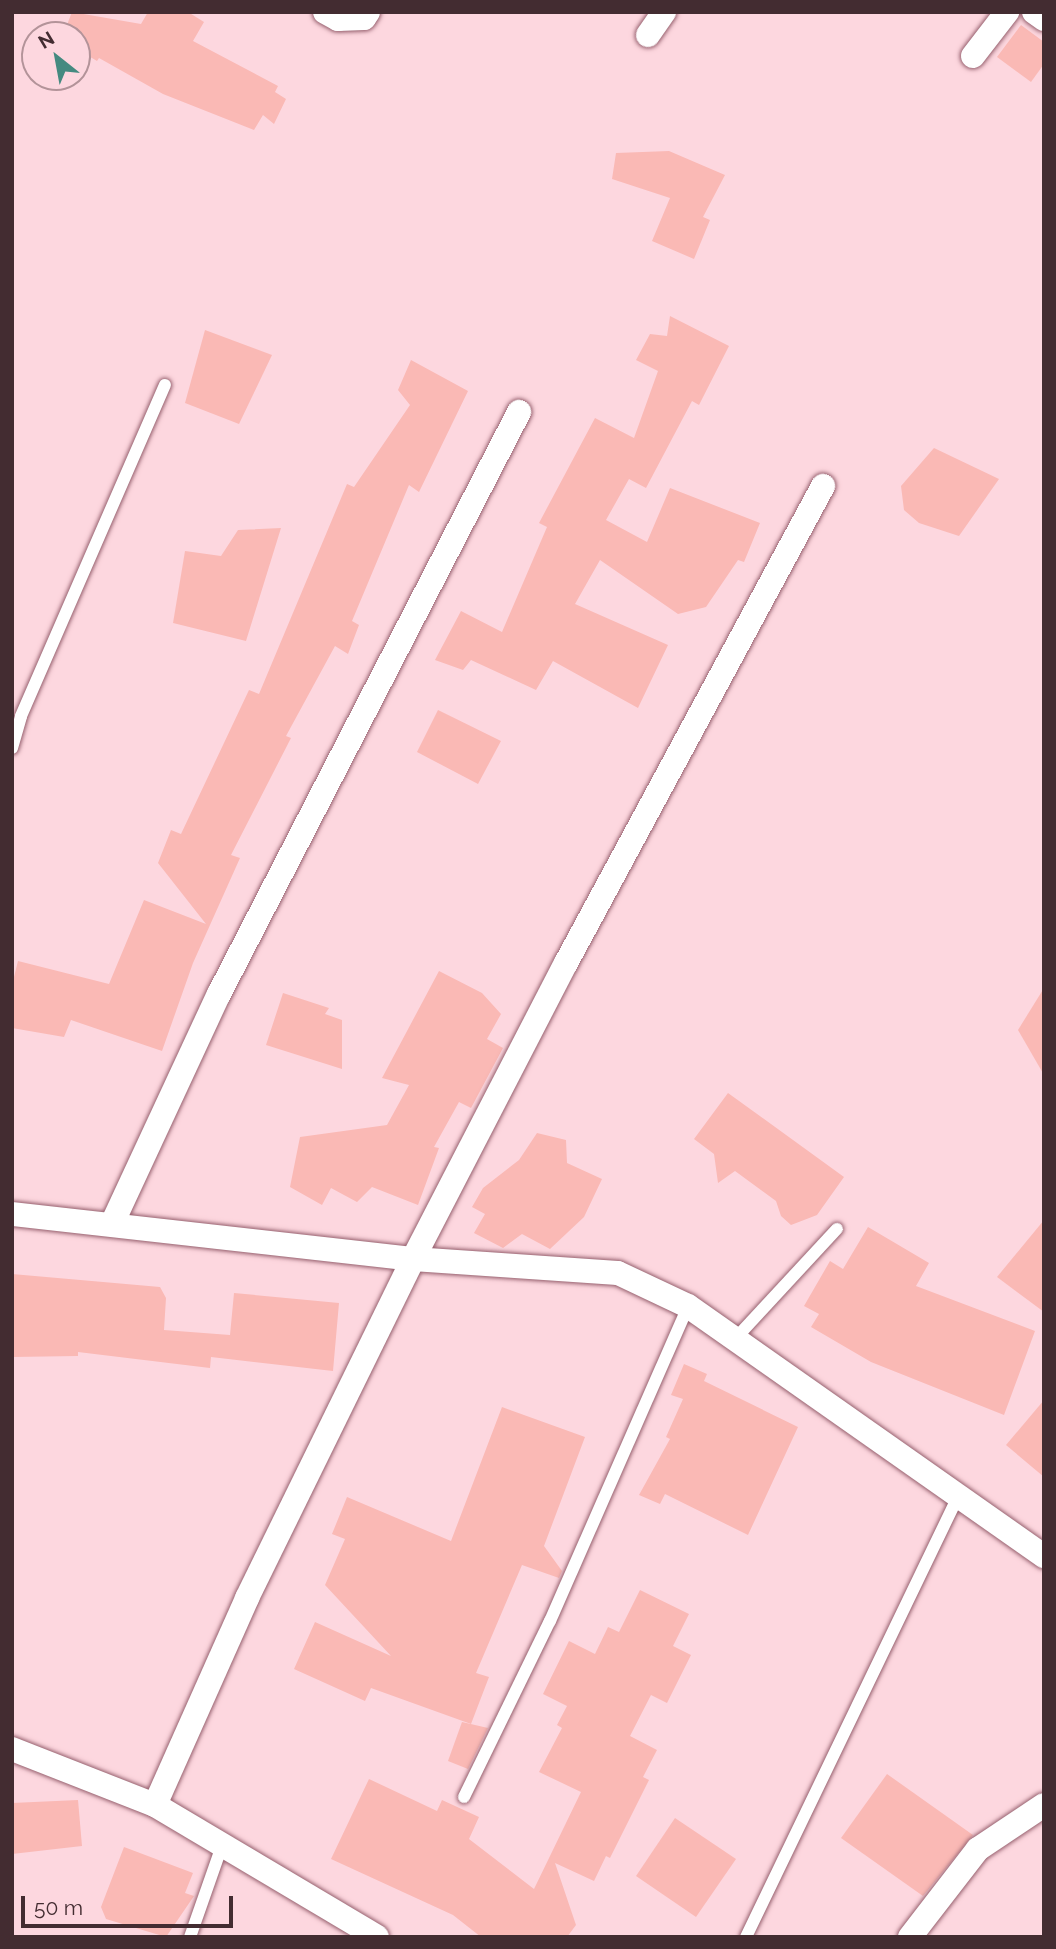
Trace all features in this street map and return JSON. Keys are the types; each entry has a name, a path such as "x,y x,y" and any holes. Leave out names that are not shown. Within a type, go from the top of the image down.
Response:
{"street":[{"path":"325,12 338,19 364,18 368,12"},
{"path":"648,35 664,12"},
{"path":"973,55 1007,12"},
{"path":"1034,12 1044,19"},
{"path":"112,1224 219,994 519,411"},
{"path":"155,1805 247,1598 413,1259 578,940 823,486"},
{"path":"12,1214 413,1259 618,1273 688,1306 1044,1556"},
{"path":"12,1749 155,1805 377,1937"},
{"path":"910,1937 978,1849 1044,1805"}],"lane":[{"path":"12,748 21,716 165,385"},
{"path":"735,1339 838,1229"},
{"path":"464,1797 550,1621 688,1306"},
{"path":"746,1937 958,1496"},
{"path":"190,1937 223,1843"}],"building":[{"path":"72,12 141,24 148,12 188,12 204,22 193,41 278,86 275,92 286,99 274,124 263,115 254,130 163,94 99,58 97,61 91,57 91,21 68,21"},
{"path":"1021,25 1044,42 1044,64 1031,82 997,57"},
{"path":"669,151 725,175 703,217 710,220 694,259 652,241 670,198 612,179 616,153"},
{"path":"670,316 729,346 699,405 692,401 646,488 629,479 606,520 647,542 670,488 760,523 744,562 738,560 706,607 678,614 600,560 575,604 668,645 638,708 553,661 536,690 471,660 463,670 435,660 461,611 502,632 547,527 539,523 595,418 634,438 658,371 636,360 650,334 667,336"},
{"path":"205,330 272,355 239,424 185,403"},
{"path":"411,360 468,391 419,492 409,485 352,621 359,625 348,654 335,646 286,736 291,738 231,855 240,858 193,963 162,1051 71,1020 64,1037 12,1028 12,985 18,961 109,984 144,900 206,924 158,863 171,830 181,834 249,690 259,694 347,484 354,487 410,405 398,390"},
{"path":"934,448 999,479 959,536 919,523 904,510 901,486"},
{"path":"281,528 246,641 173,623 185,551 221,556 238,530"},
{"path":"438,710 501,741 478,784 417,752"},
{"path":"439,971 482,993 501,1014 487,1039 503,1048 471,1108 459,1102 434,1147 439,1148 418,1205 372,1187 357,1202 331,1188 322,1205 290,1187 300,1137 387,1125 409,1085 382,1078"},
{"path":"1044,988 1044,1075 1018,1030"},
{"path":"283,993 329,1008 325,1014 342,1020 342,1069 266,1045"},
{"path":"728,1093 844,1177 817,1215 791,1225 781,1216 776,1201 735,1171 718,1183 714,1154 694,1139"},
{"path":"537,1133 566,1140 567,1163 602,1179 584,1217 550,1249 522,1234 503,1248 474,1233 485,1214 472,1207 483,1188 519,1160"},
{"path":"1044,1220 1044,1312 997,1277"},
{"path":"868,1227 929,1263 916,1286 1035,1331 1004,1415 871,1362 811,1327 819,1314 804,1306 830,1261 843,1269"},
{"path":"12,1274 160,1287 166,1298 164,1330 230,1335 234,1293 339,1303 333,1371 211,1357 210,1368 78,1352 78,1356 12,1357"},
{"path":"684,1364 707,1374 704,1381 798,1427 748,1535 665,1494 660,1504 639,1495 670,1439 666,1437 683,1399 671,1395"},
{"path":"1044,1400 1044,1477 1006,1445"},
{"path":"502,1407 585,1437 544,1546 562,1571 559,1578 522,1565 476,1673 489,1677 471,1724 371,1688 365,1701 294,1669 315,1622 391,1656 325,1585 345,1539 332,1534 347,1497 451,1541"},
{"path":"640,1590 689,1614 673,1646 691,1655 667,1703 651,1695 630,1736 657,1750 643,1777 649,1780 610,1858 606,1856 594,1881 555,1863 576,1925 567,1937 481,1937 453,1915 331,1859 369,1779 437,1811 442,1800 479,1817 469,1839 534,1889 581,1792 539,1772 562,1728 557,1725 567,1706 543,1694 569,1641 595,1654 608,1627 619,1632"},
{"path":"462,1722 488,1728 468,1769 448,1761"},
{"path":"887,1774 973,1835 923,1896 841,1838"},
{"path":"78,1800 82,1846 12,1854 12,1803"},
{"path":"675,1818 736,1859 696,1917 636,1876"},
{"path":"124,1847 193,1873 185,1893 194,1896 166,1937 106,1919 101,1907"}]}
